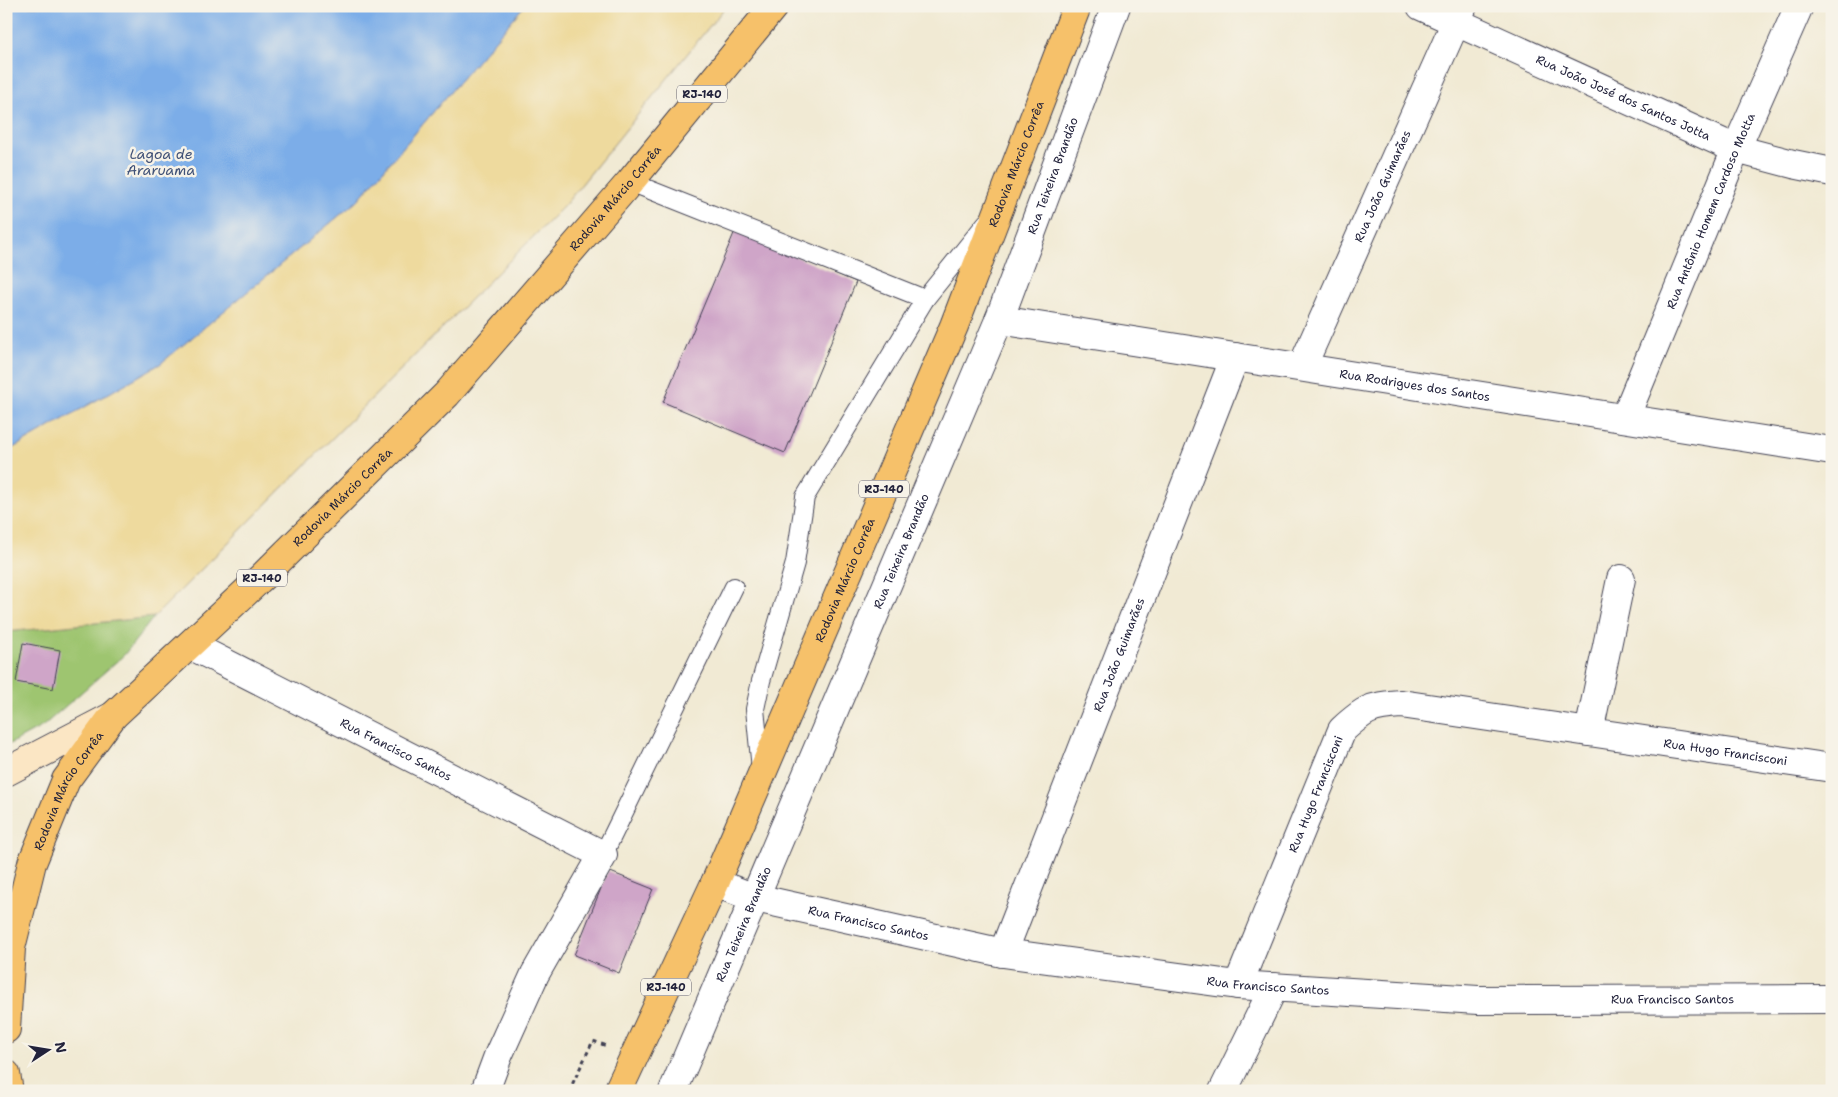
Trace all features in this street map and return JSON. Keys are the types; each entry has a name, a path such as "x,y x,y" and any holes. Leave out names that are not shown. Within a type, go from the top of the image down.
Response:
{"highway":[{"name":"Rodovia Márcio Corrêa","path":"6,1029 11,948 32,863 66,780 114,716 262,577 447,394 630,182 774,6"},
{"name":"Rodovia Márcio Corrêa","path":"618,1091 715,883 954,326 1077,6"},
{"path":"6,1074 9,1091"}],"street":[{"name":"Rua Teixeira Brandão","path":"673,1091 999,320 1116,6"},
{"name":"Rua João José dos Santos Jotta","path":"1421,6 1460,14 1736,149 1832,172"},
{"name":"Rua Antônio Homem Cardoso Motta","path":"1625,418 1736,149 1799,6"},
{"name":"Rua João Guimarães","path":"1302,367 1460,14"},
{"name":"Rua Rodrigues dos Santos","path":"999,320 1832,451"},
{"name":"Rua João Guimarães","path":"1003,953 1235,357"},
{"path":"1589,732 1621,579"},
{"name":"Rua Francisco Santos","path":"190,645 603,855"},
{"name":"Rua Hugo Francisconi","path":"1238,985 1342,730 1361,713 1380,705 1401,704 1832,768"},
{"path":"6,772 114,716"},
{"path":"485,1091 498,1056 535,974 603,855"},
{"name":"Rua Francisco Santos","path":"715,883 756,898 1003,953 1238,985 1478,1000 1832,999"},
{"path":"1223,1091 1274,987"}],"lane":[{"path":"630,182 925,298"},
{"path":"761,772 755,709 761,681 795,563 805,496 925,298 1001,205"},
{"path":"603,855 734,587"}],"path":[{"path":"569,1091 593,1041"}],"green space":[{"path":"154,617 124,655 43,726 6,746 6,632"}],"sand":[{"path":"524,6 726,6 564,206 154,617 6,632 6,452 160,364 357,201"}],"water":[{"name":"Lagoa de Araruama","path":"6,6 524,6 357,201 160,364 6,452"}],"building":[{"path":"735,231 856,282 785,453 663,402"},
{"path":"23,643 60,650 53,689 16,682"},
{"path":"608,871 653,889 619,973 574,955"}]}
